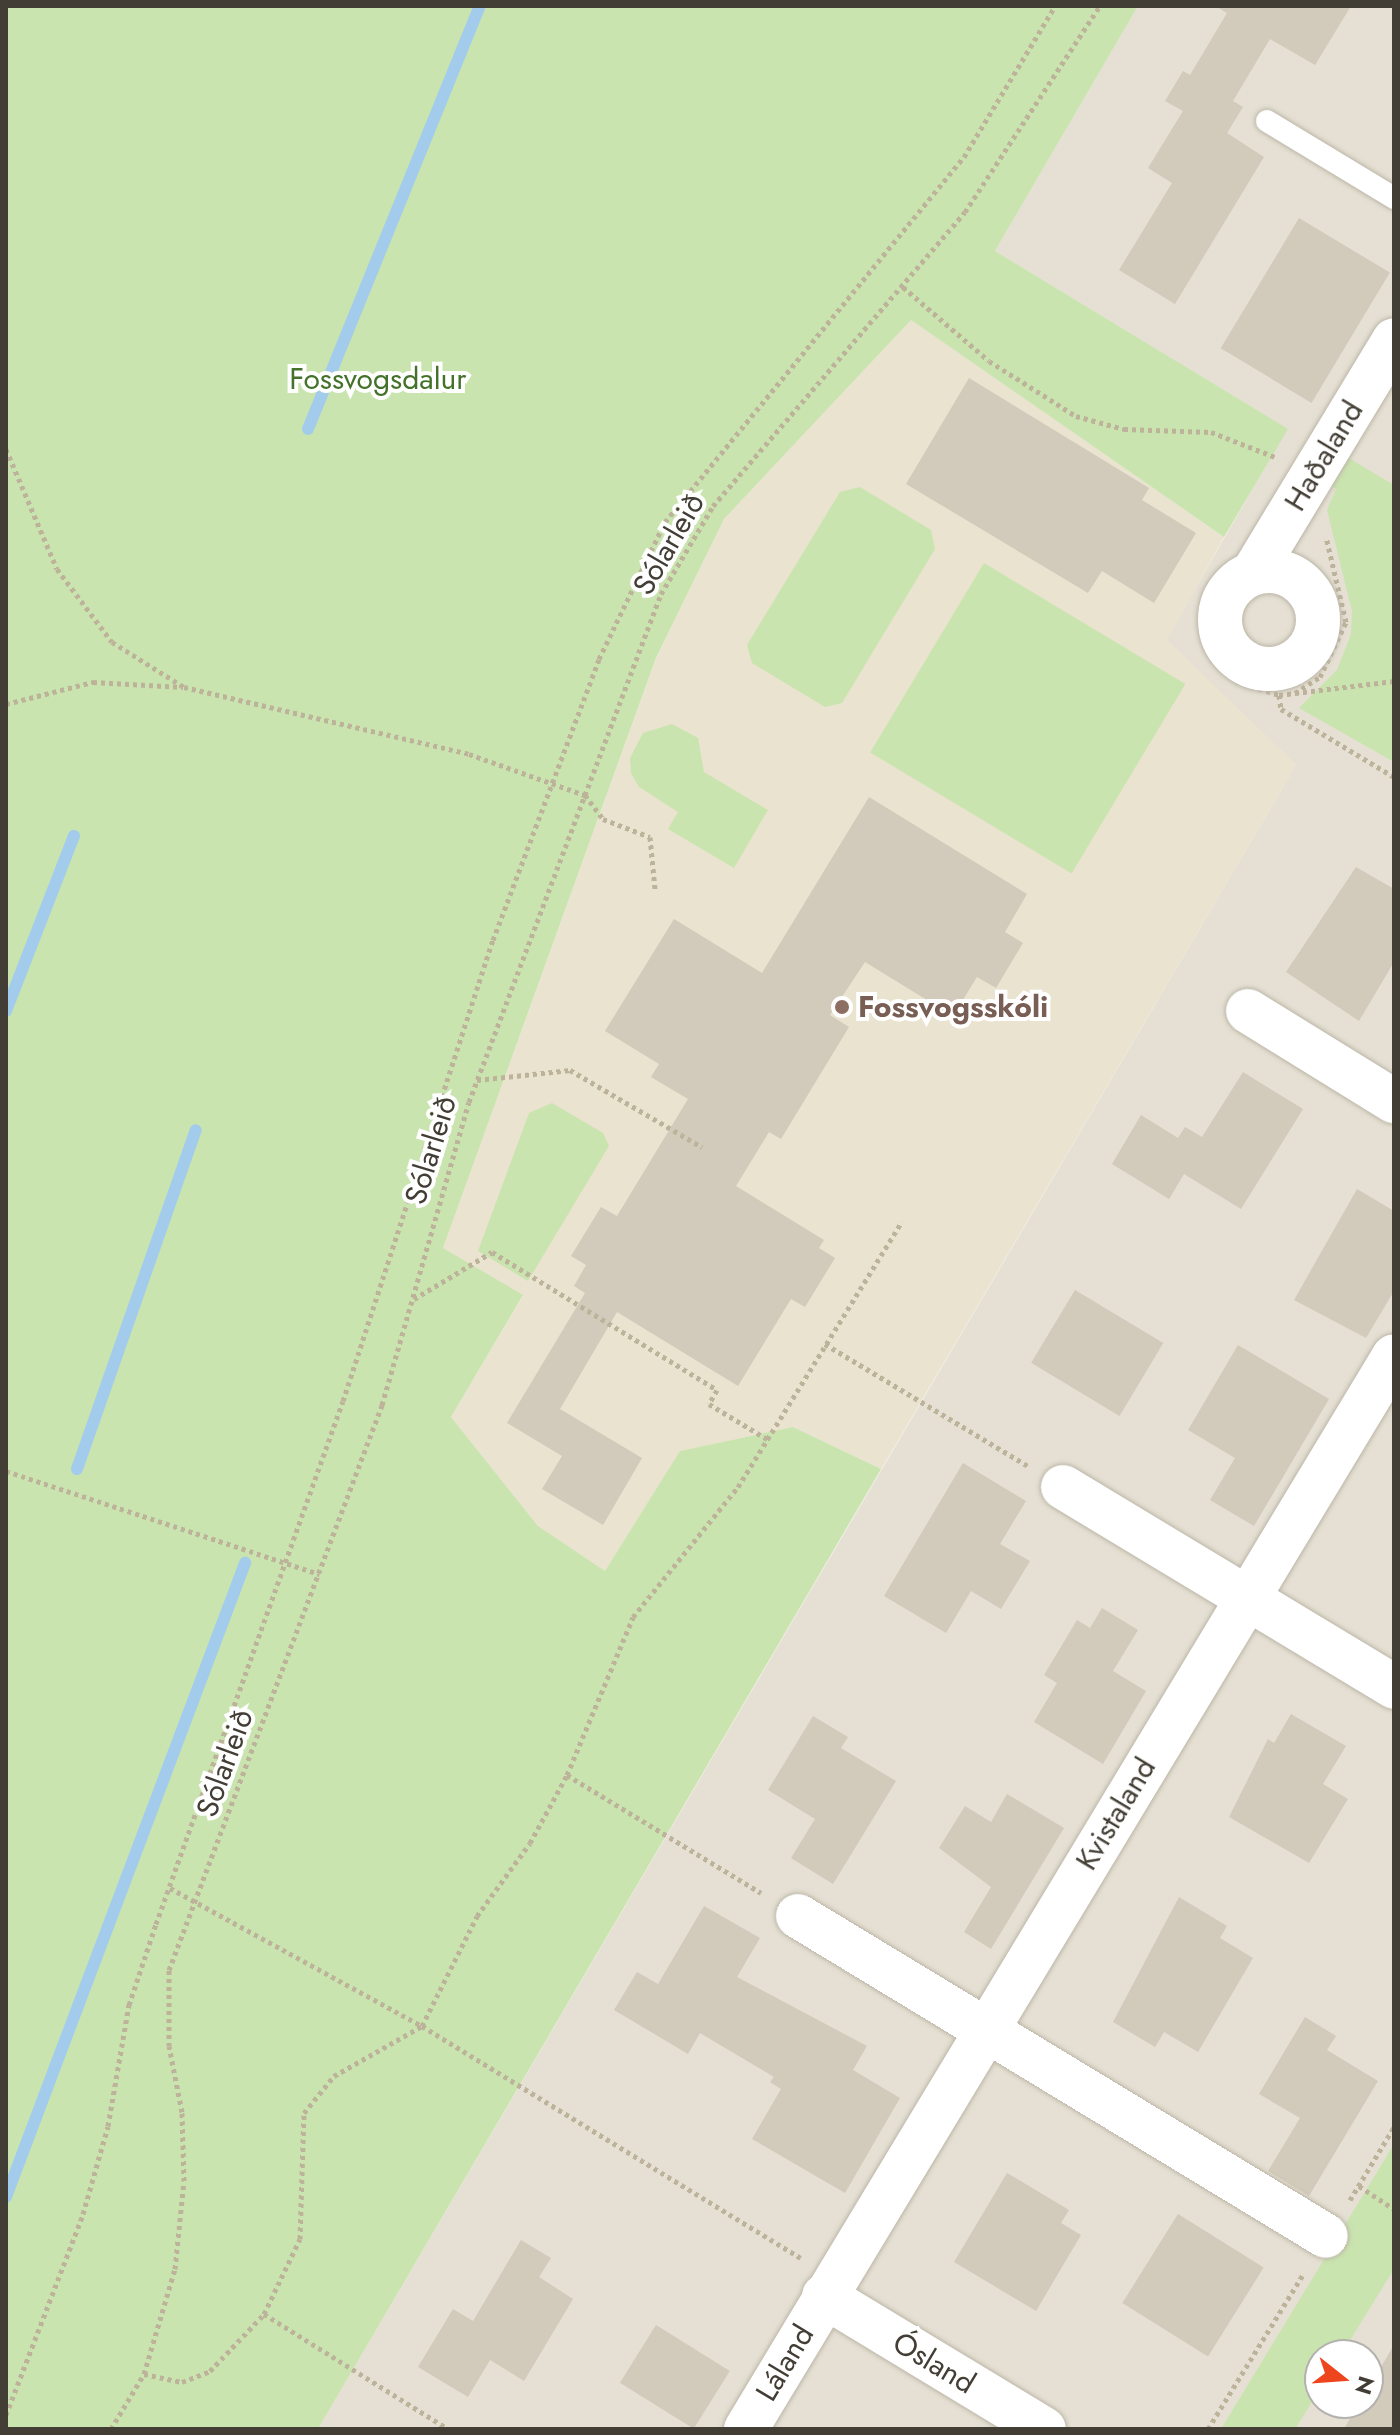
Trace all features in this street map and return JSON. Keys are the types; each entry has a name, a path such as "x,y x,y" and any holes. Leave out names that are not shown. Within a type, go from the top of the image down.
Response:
{"street":[{"name":"Haðaland","path":"1253,573 1394,340"},
{"path":"1248,1011 1394,1101"},
{"name":"Kvistaland","path":"830,2288 1394,1356"},
{"path":"1063,1487 1394,1687"},
{"path":"798,1916 1326,2236"},
{"name":"Láland","path":"746,2429 830,2288"},
{"name":"Ósland","path":"830,2288 1044,2429"}],"lane":[{"path":"1267,121 1394,198"}],"path":[{"name":"Sólarleið","path":"6,2415 83,2214 108,2126 129,2005 286,1563 551,780 599,659 665,522 964,157 1055,6"},
{"name":"Sólarleið","path":"111,2429 144,2374 175,2269 184,2181 182,2112 169,2046 169,1970 389,1384 477,1080 661,594 696,531 903,287 1003,159 1100,6"},
{"path":"903,287 989,361 1076,416 1124,429 1223,435 1283,462"},
{"path":"6,449 57,569 112,642 184,687"},
{"path":"1295,693 1320,677 1346,622 1324,529"},
{"path":"1236,681 1279,695 1394,681"},
{"path":"6,704 93,682 184,687 469,754 551,780 585,795 603,819 650,837 655,889"},
{"path":"1279,695 1281,709 1394,777"},
{"path":"477,1080 570,1070 702,1147"},
{"path":"144,2374 182,2382 210,2371 264,2314 300,2239 304,2113 334,2076 422,2026 477,1916 530,1843 567,1775 633,1617 738,1487 902,1221"},
{"path":"412,1300 492,1252 717,1390 709,1404 767,1439"},
{"path":"825,1344 1063,1487"},
{"path":"6,1471 319,1574"},
{"path":"567,1775 798,1916"},
{"path":"170,1888 422,2026 830,2288"},
{"path":"1208,2429 1394,2127"},
{"path":"1359,2186 1394,2209"},
{"path":"264,2314 448,2429"}],"shaded area":[{"path":"1138,6 1394,6 1394,2429 318,2429 1296,765 1166,640 1287,429 995,251"},
{"name":"Fossvogsskóli","path":"911,320 1224,537 1167,640 1296,765 881,1469 793,1427 681,1451 605,1571 538,1526 451,1417 523,1296 443,1248 656,659 724,519"}],"green space":[{"name":"Fossvogsdalur","path":"6,6 1138,6 995,251 1288,429 1224,537 911,320 724,519 656,658 443,1248 523,1295 451,1417 538,1526 605,1571 680,1451 793,1427 881,1469 318,2429 6,2429"},
{"path":"1342,454 1394,485 1394,762 1299,708 1337,670 1351,634 1352,611 1327,510 1336,489 1326,482"},
{"path":"860,487 931,530 935,549 842,703 825,707 752,663 747,645 840,492"},
{"path":"984,563 1185,684 1072,873 870,752"},
{"path":"672,724 698,738 704,772 768,810 734,868 668,829 678,812 639,787 631,773 630,758 643,733"},
{"path":"552,1103 603,1133 609,1146 528,1281 478,1251 529,1113"},
{"path":"1394,2144 1394,2269 1351,2339 1304,2339 1304,2415 1295,2429 1221,2429"}],"building":[{"path":"1215,6 1351,6 1315,65 1270,39 1233,101 1243,107 1227,133 1264,157 1175,304 1119,270 1172,183 1148,168 1183,111 1165,101 1183,71 1190,75 1227,13"},
{"path":"1299,218 1390,273 1312,403 1221,348"},
{"path":"969,378 1149,488 1142,500 1196,533 1154,603 1102,571 1088,593 906,484"},
{"path":"869,797 1027,894 1005,932 1023,943 996,988 977,977 953,1016 865,962 830,1015 849,1027 781,1139 769,1132 736,1186 824,1240 819,1248 835,1258 805,1307 791,1299 738,1386 617,1312 560,1409 642,1458 603,1525 542,1489 562,1456 507,1423 585,1293 574,1286 586,1265 571,1256 601,1207 617,1216 688,1099 651,1077 659,1064 605,1031 674,919 762,973"},
{"path":"1356,867 1394,889 1394,962 1359,1021 1286,972"},
{"path":"1243,1072 1303,1109 1241,1209 1184,1174 1169,1199 1112,1164 1141,1115 1178,1138 1185,1127 1202,1137"},
{"path":"1357,1189 1394,1211 1394,1291 1366,1338 1294,1300"},
{"path":"1075,1290 1163,1343 1120,1416 1031,1363"},
{"path":"1238,1345 1329,1399 1254,1526 1210,1500 1235,1458 1188,1430"},
{"path":"963,1463 1026,1501 1000,1544 1030,1561 1001,1609 971,1591 946,1633 884,1596"},
{"path":"1102,1608 1138,1630 1113,1671 1146,1691 1103,1764 1034,1722 1057,1683 1044,1675 1077,1620 1090,1628"},
{"path":"1291,1714 1346,1746 1323,1784 1348,1799 1309,1863 1229,1817 1268,1739 1274,1743"},
{"path":"813,1716 848,1737 841,1748 896,1781 833,1884 791,1858 815,1819 768,1790"},
{"path":"1007,1794 1064,1828 991,1949 964,1932 991,1887 939,1848 965,1806 991,1822"},
{"path":"1179,1897 1227,1926 1220,1938 1253,1958 1198,2052 1164,2032 1155,2047 1113,2022"},
{"path":"704,1906 760,1938 737,1977 867,2046 853,2070 900,2098 845,2193 752,2139 781,2089 770,2082 774,2077 700,2033 688,2054 614,2010 637,1972 658,1984"},
{"path":"1305,2017 1336,2036 1327,2050 1378,2081 1309,2196 1268,2171 1300,2118 1259,2094"},
{"path":"1007,2173 1069,2210 1061,2223 1081,2235 1036,2311 954,2262"},
{"path":"1178,2214 1264,2268 1208,2357 1122,2303"},
{"path":"521,2240 551,2258 539,2277 573,2299 524,2381 490,2360 468,2397 418,2367 453,2309 473,2321"},
{"path":"656,2325 730,2371 694,2429 620,2383"},
{"path":"1394,2345 1394,2429 1344,2429 1350,2419 1384,2419 1384,2362"}],"waterway":[{"path":"308,429 480,6"},
{"path":"6,1011 74,836"},
{"path":"77,1469 196,1130"},
{"path":"6,2197 245,1563"}],"place":[{"name":"Fossvogsskóli","path":"842,1007"}]}
